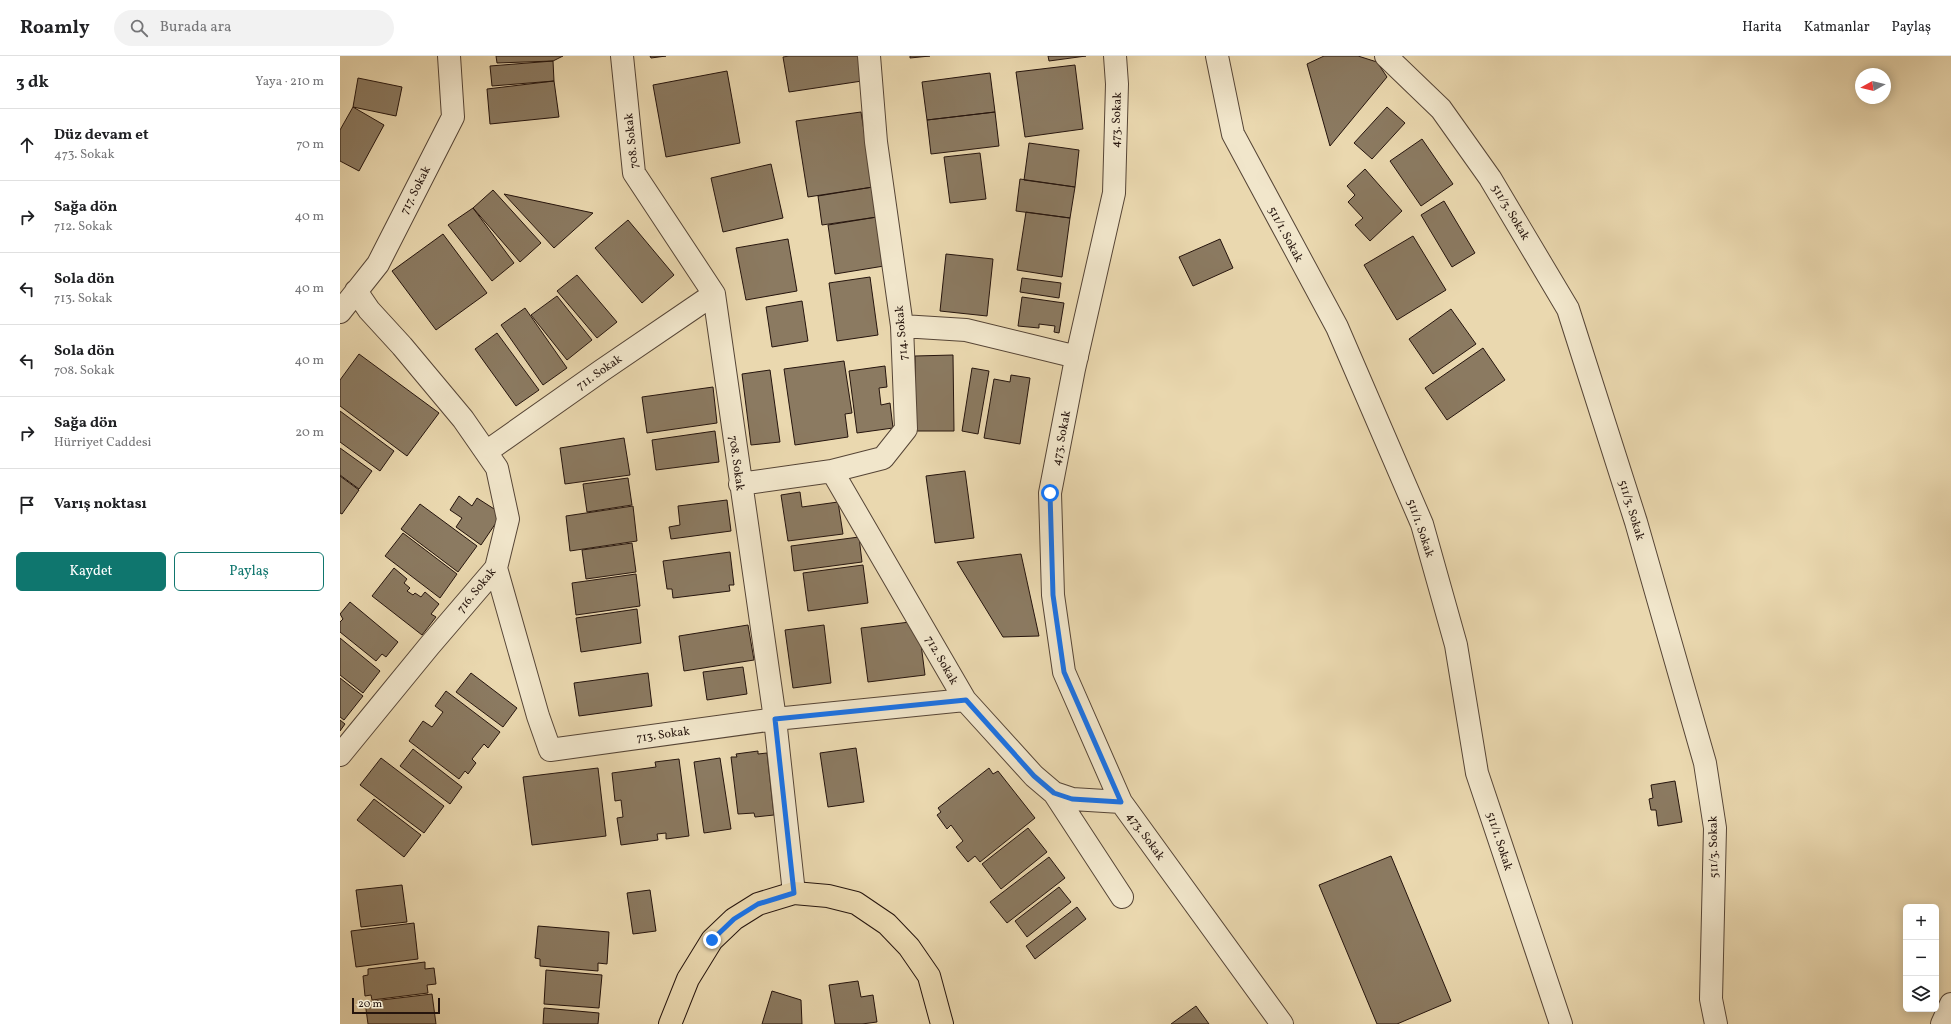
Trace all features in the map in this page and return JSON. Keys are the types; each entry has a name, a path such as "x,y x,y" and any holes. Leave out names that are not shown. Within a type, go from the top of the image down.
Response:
{"main road":[{"path":"670,1024 688,979 712,940 734,919 758,904 794,893 828,896 856,904 887,924 909,947 929,976 942,1024"}],"street":[{"name":"717. Sokak","path":"340,312 378,264 453,117 450,56"},
{"name":"708. Sokak","path":"622,56 634,173 714,294 740,484 775,719 794,893"},
{"name":"714. Sokak","path":"740,484 832,471 883,458 906,430 902,326 876,142 869,56"},
{"name":"473. Sokak","path":"1115,56 1117,84 1114,193 1077,357 1050,493 1053,595 1064,672 1121,802 1282,1024"},
{"name":"511/1. Sokak","path":"1217,56 1233,134 1336,327 1422,524 1456,645 1477,773 1561,1024"},
{"name":"511/3. Sokak","path":"1386,56 1441,109 1490,178 1568,309 1636,522 1705,763 1715,828 1711,999 1716,1024"},
{"name":"716. Sokak","path":"340,755 430,645 496,568 508,519 497,468 463,419 402,346 369,310 356,291"},
{"name":"711. Sokak","path":"486,452 714,294"},
{"path":"902,326 966,330 1077,357"},
{"name":"712. Sokak","path":"832,471 966,700 1034,776 1054,793 1072,799 1121,802"},
{"name":"713. Sokak","path":"496,568 538,716 550,750 775,719 966,700"},
{"path":"1054,793 1122,897"},
{"path":"1942,1024 1951,1004"}],"building":[{"path":"496,56 563,56 553,61 497,63"},
{"path":"650,56 666,56 651,58"},
{"path":"858,56 862,81 789,92 783,57"},
{"path":"910,56 930,56 910,58"},
{"path":"1048,56 1086,56 1049,61"},
{"path":"1324,56 1358,56 1377,62 1387,77 1330,146 1307,64"},
{"path":"553,61 554,81 492,86 490,66"},
{"path":"1075,65 1083,129 1025,137 1016,72"},
{"path":"727,71 740,143 666,157 653,85"},
{"path":"990,73 995,112 927,120 922,82"},
{"path":"358,78 402,87 396,116 353,107"},
{"path":"554,81 559,117 490,124 487,89"},
{"path":"353,107 384,125 359,171 340,161 340,130"},
{"path":"1387,107 1405,123 1372,159 1354,143"},
{"path":"861,112 873,187 808,197 796,121"},
{"path":"995,112 999,146 931,154 927,120"},
{"path":"1422,139 1453,184 1421,206 1390,161"},
{"path":"1029,143 1079,150 1075,187 1024,180"},
{"path":"980,153 986,199 950,203 944,157"},
{"path":"771,164 783,218 723,232 711,178"},
{"path":"1365,169 1402,211 1370,241 1355,225 1363,218 1348,202 1355,195 1347,186"},
{"path":"1020,179 1075,187 1070,218 1016,211"},
{"path":"873,187 877,217 822,225 818,196"},
{"path":"493,190 541,243 520,262 473,208"},
{"path":"504,194 593,213 554,248"},
{"path":"1444,201 1475,253 1452,267 1421,215"},
{"path":"473,208 514,263 492,281 448,225"},
{"path":"1026,212 1070,218 1062,277 1017,270"},
{"path":"877,217 884,266 835,274 828,225"},
{"path":"628,220 674,275 642,303 595,248"},
{"path":"443,234 487,293 436,330 392,271"},
{"path":"1413,236 1446,290 1397,320 1364,265"},
{"path":"788,239 797,291 746,300 736,248"},
{"path":"1220,239 1233,268 1193,286 1179,257"},
{"path":"946,254 993,259 987,316 940,311"},
{"path":"577,275 617,322 597,338 557,291"},
{"path":"870,277 878,335 837,341 829,283"},
{"path":"1022,278 1061,283 1059,298 1020,292"},
{"path":"557,296 592,340 567,360 531,315"},
{"path":"1022,297 1064,303 1059,333 1054,332 1055,326 1039,324 1039,328 1018,326"},
{"path":"802,301 808,341 772,347 766,307"},
{"path":"525,308 567,368 543,385 501,325"},
{"path":"1451,309 1476,344 1433,374 1409,339"},
{"path":"497,333 539,390 516,406 475,349"},
{"path":"1483,348 1505,380 1447,420 1425,388"},
{"path":"359,354 439,413 407,456 340,406 340,380"},
{"path":"953,355 954,431 916,431 915,356"},
{"path":"844,361 852,413 845,414 848,437 795,445 784,369"},
{"path":"885,366 887,387 879,388 881,405 890,403 893,428 857,433 849,371"},
{"path":"972,368 989,371 978,434 962,431"},
{"path":"770,370 780,442 751,445 742,374"},
{"path":"1011,375 1030,378 1020,444 984,438 994,379 1010,382"},
{"path":"713,387 717,423 647,433 642,397"},
{"path":"340,411 394,451 380,471 340,442"},
{"path":"715,431 719,462 656,470 652,440"},
{"path":"624,438 630,475 565,484 560,448"},
{"path":"340,448 372,471 359,489 340,475"},
{"path":"965,471 974,538 935,543 926,476"},
{"path":"340,476 359,490 342,514 340,513"},
{"path":"628,478 632,505 587,512 583,484"},
{"path":"800,492 802,507 838,502 843,534 788,541 781,495"},
{"path":"459,496 472,506 477,498 502,514 481,545 456,527 462,518 450,510"},
{"path":"727,500 731,531 671,539 669,527 680,525 678,506"},
{"path":"420,504 477,546 458,572 401,529"},
{"path":"633,506 637,541 570,551 566,516"},
{"path":"403,533 457,574 440,598 385,556"},
{"path":"859,537 862,562 794,571 791,546"},
{"path":"632,543 636,572 586,579 582,550"},
{"path":"730,552 734,585 729,585 730,591 673,598 672,589 667,589 663,561"},
{"path":"1021,554 1039,636 1003,637 957,562"},
{"path":"863,565 868,603 808,611 803,573"},
{"path":"394,568 407,579 404,583 410,588 407,591 413,595 415,593 421,597 425,592 439,604 431,614 436,617 422,635 372,596"},
{"path":"636,574 640,606 576,615 572,583"},
{"path":"350,602 398,642 386,657 382,654 376,661 340,632 340,622 343,619 340,614"},
{"path":"637,609 641,643 581,652 576,618"},
{"path":"918,621 925,675 868,682 861,628"},
{"path":"748,625 754,660 684,671 679,636"},
{"path":"824,625 831,683 793,688 785,630"},
{"path":"340,638 380,671 363,693 340,675"},
{"path":"743,667 747,694 707,700 703,672"},
{"path":"471,673 517,708 503,727 456,692"},
{"path":"648,673 652,706 579,716 574,683"},
{"path":"340,678 363,696 344,720 340,717"},
{"path":"446,691 500,732 488,748 484,744 472,759 476,763 468,774 465,771 459,779 409,741 423,721 432,727 443,712 435,706"},
{"path":"340,720 345,724 340,731"},
{"path":"856,748 864,802 828,807 820,753"},
{"path":"413,749 462,787 450,804 400,766"},
{"path":"758,751 758,754 767,753 774,815 755,817 754,813 738,814 731,757 737,757 736,754"},
{"path":"381,758 444,806 424,833 360,785"},
{"path":"720,758 731,829 704,833 694,762"},
{"path":"679,759 689,836 666,839 666,833 657,834 658,840 621,845 617,818 623,817 621,800 615,801 612,773 656,767 655,762"},
{"path":"598,768 606,836 532,845 523,777"},
{"path":"989,768 993,774 998,771 1035,818 980,862 975,856 968,862 956,847 963,841 951,825 947,829 937,815 941,812 938,808"},
{"path":"1675,781 1682,822 1658,826 1656,810 1651,810 1649,799 1653,798 1651,785"},
{"path":"374,799 421,835 404,857 357,820"},
{"path":"1028,828 1047,852 1001,889 982,864"},
{"path":"1391,856 1451,1001 1397,1024 1377,1024 1319,885"},
{"path":"1049,857 1065,878 1007,923 990,902"},
{"path":"402,885 407,922 361,927 356,890"},
{"path":"1059,887 1071,902 1027,937 1015,921"},
{"path":"650,890 656,931 633,934 627,893"},
{"path":"1077,907 1086,919 1035,959 1026,946"},
{"path":"414,923 418,959 356,967 351,931"},
{"path":"538,926 609,932 607,964 598,963 598,971 540,966 540,959 535,958"},
{"path":"425,962 425,969 434,968 436,984 427,985 428,993 372,1000 371,995 365,996 363,976 368,975 368,969"},
{"path":"546,970 602,975 599,1008 544,1004"},
{"path":"858,981 861,997 873,995 877,1022 862,1024 835,1024 829,985"},
{"path":"772,991 801,1000 802,1024 762,1024"},
{"path":"432,994 436,1024 368,1024 365,1002"},
{"path":"1196,1006 1209,1024 1171,1024"},
{"path":"544,1008 599,1013 598,1024 543,1024"}],"route":[{"path":"712,940 734,919 758,904 794,893 775,719 966,700 1034,776 1054,793 1072,799 1121,802 1064,672 1053,595 1050,493"}]}
